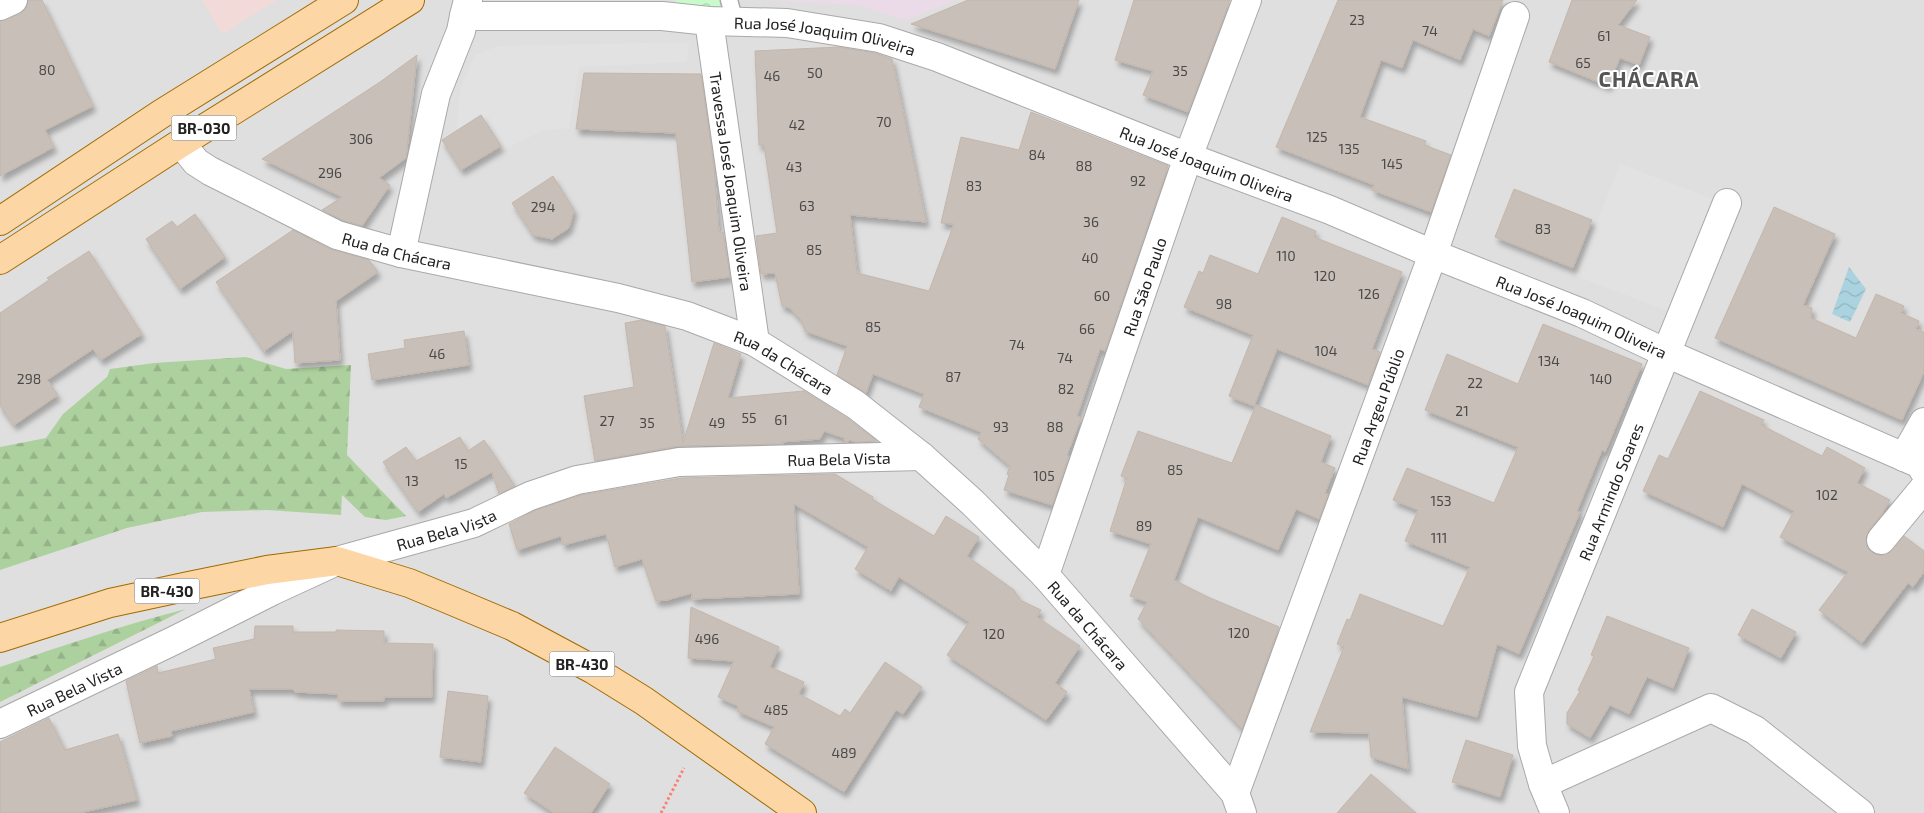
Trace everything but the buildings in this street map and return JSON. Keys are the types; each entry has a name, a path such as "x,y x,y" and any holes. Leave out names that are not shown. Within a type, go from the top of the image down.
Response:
{"main road":[{"name":"BR-030","path":"0,221 161,114 344,0"},
{"name":"BR-030","path":"0,260 181,143 410,0"},
{"name":"BR-430","path":"0,638 110,604 267,570 337,561 409,583 512,626 594,670 700,739 802,813"}],"street":[{"path":"0,6 13,0"},
{"name":"Rua São Paulo","path":"1045,575 1188,157 1247,0"},
{"path":"401,253 436,94 461,31 466,8"},
{"name":"Rua José Joaquim Oliveira","path":"466,8 662,16 724,14 879,38 936,57 1188,157 1330,210 1432,254 1582,313 1666,353 1914,464"},
{"name":"Travessa José Joaquim Oliveira","path":"724,14 755,342"},
{"name":"Rua Argeu Públio","path":"1239,803 1514,16"},
{"name":"Rua da Chácara","path":"181,143 196,162 210,171 337,235 401,253 618,298 687,316 755,342 856,405 921,456 973,503 1045,575 1239,803"},
{"name":"Rua Armindo Soares","path":"1555,813 1543,784 1532,746 1529,692 1726,204"},
{"path":"1914,464 1924,422"},
{"name":"Rua Bela Vista","path":"0,724 337,561 474,523 530,496 577,480 679,462 921,456"},
{"path":"1881,540 1924,488"},
{"path":"1543,784 1711,708 1756,730 1860,813"}],"path":[{"path":"661,813 700,739"}],"shaded area":[{"path":"0,0 1924,0 1924,813 0,813"},
{"path":"202,0 277,0 222,34"},
{"path":"765,0 956,0 905,20 857,5"},
{"path":"689,42 687,62 579,67 569,128 542,131 483,160 481,158 500,146 482,116 457,130 460,90 474,56 497,46"},
{"path":"1620,164 1718,201 1673,313 1576,276"}],"green space":[{"path":"676,0 719,0 722,10 676,3"},
{"path":"246,357 286,369 351,365 347,455 406,516 386,520 365,517 342,495 341,515 267,510 202,512 127,528 0,570 0,447 46,438 63,414 107,377 110,369 154,363"},
{"path":"186,609 0,702 0,667 116,629"}],"water":[{"path":"1849,267 1866,289 1850,322 1832,314"}],"district":[{"name":"CHÁCARA","path":"1649,78"}]}
